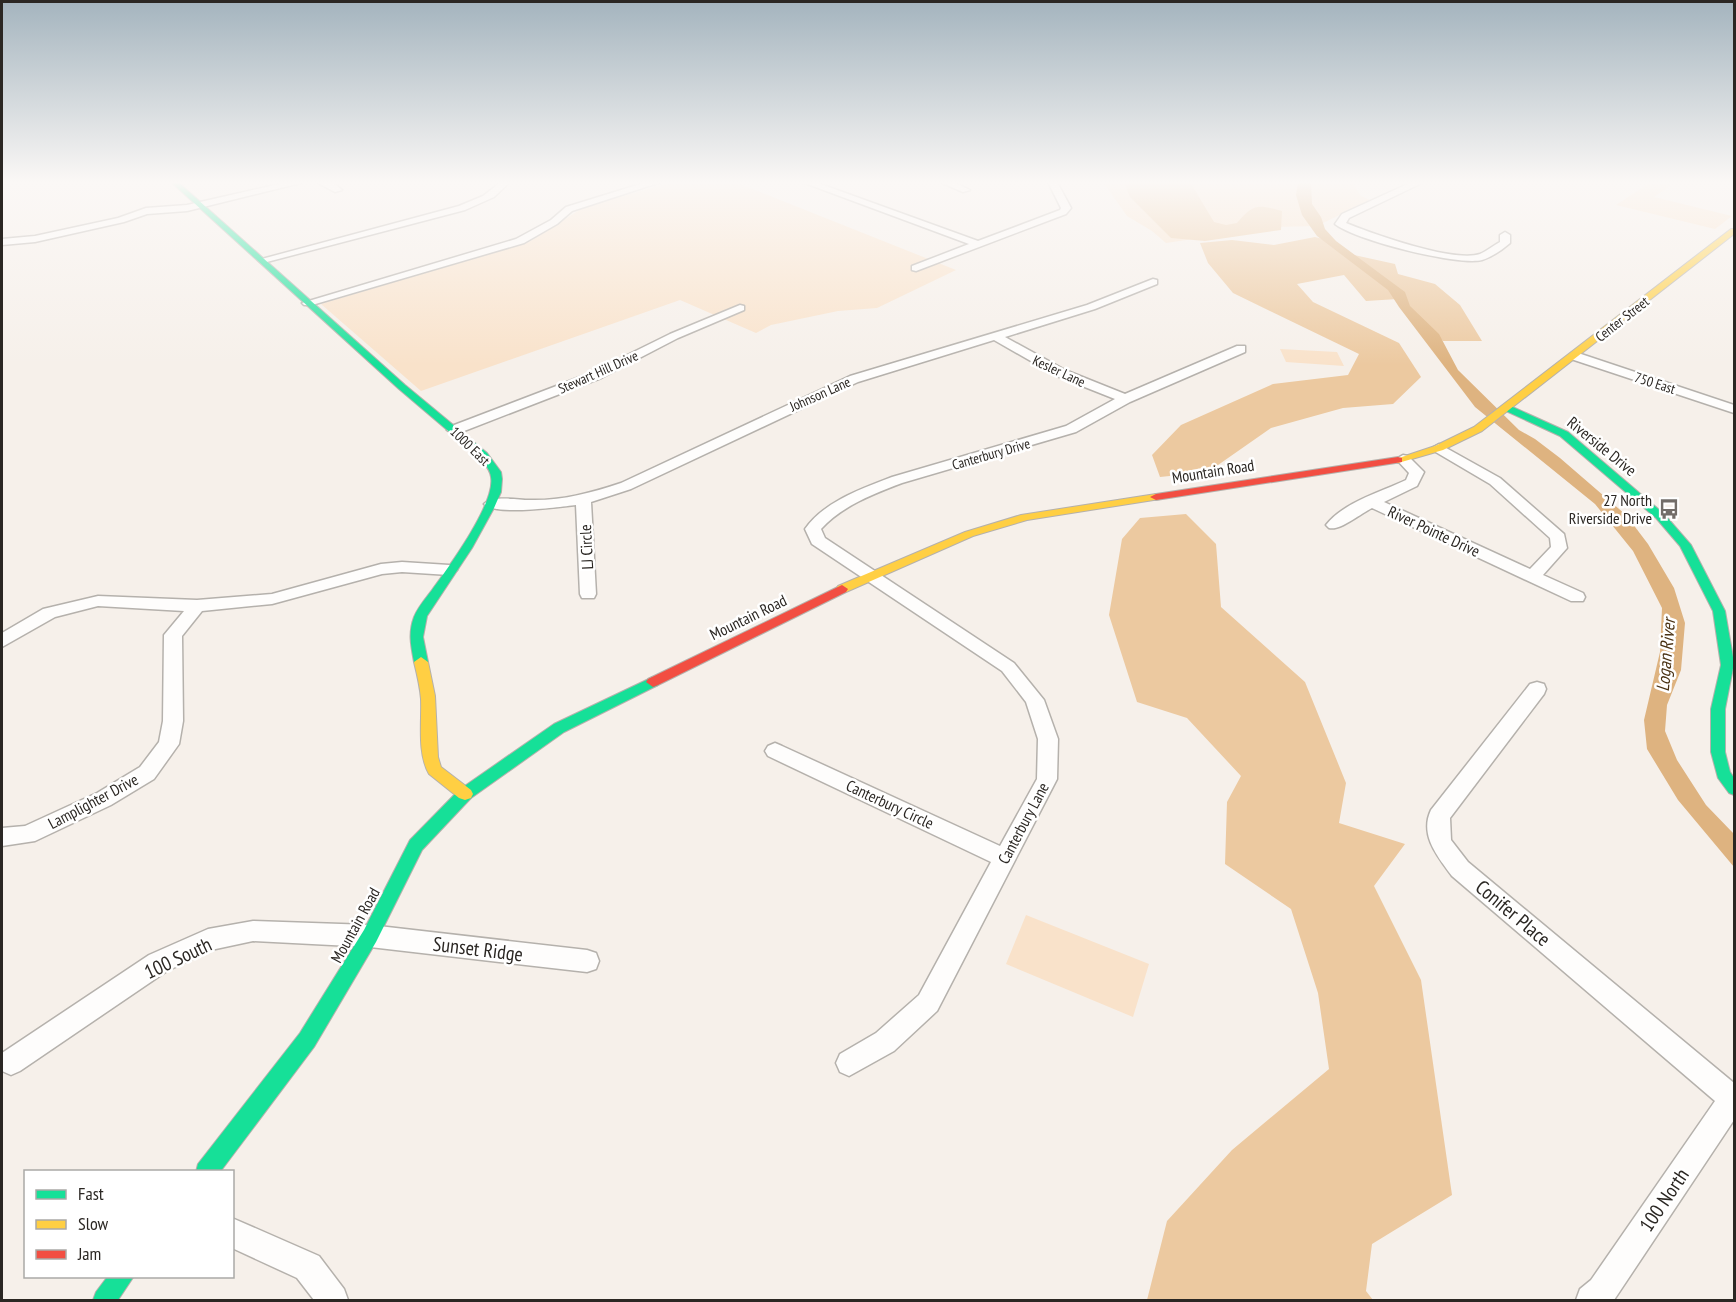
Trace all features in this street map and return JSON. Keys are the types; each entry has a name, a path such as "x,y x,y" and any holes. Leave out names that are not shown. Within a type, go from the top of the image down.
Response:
{"street":[{"name":"1000 East","path":"244,243 308,303 483,455 492,466 497,479 492,504 421,616 416,637 428,696 430,757 435,770 465,794"},
{"path":"263,260 329,243"},
{"path":"308,303 517,243"},
{"path":"916,268 981,243"},
{"path":"1401,243 1465,259 1480,257 1505,243"},
{"name":"Center Street","path":"1508,408 1719,243"},
{"name":"Johnson Lane","path":"492,504 535,505 583,500 626,486 826,390 854,379 1092,307 1153,282"},
{"name":"Stewart Hill Drive","path":"454,430 597,375 674,336 740,308"},
{"name":"Kesler Lane","path":"997,337 1061,373 1125,399"},
{"name":"Canterbury Drive","path":"870,577 818,542 813,529 822,518 874,489 897,480 1071,429 1125,399 1241,349"},
{"name":"750 East","path":"1575,356 1734,409"},
{"name":"Mountain Road","path":"208,1170 307,1040 370,936 416,845 465,794 559,728 870,577 969,534 1025,517 1403,459 1438,448 1478,429 1508,408"},
{"name":"Riverside Drive","path":"1508,408 1535,418 1563,434 1660,516 1685,545 1719,611 1728,666 1718,709 1718,752 1723,774 1734,789"},
{"path":"1438,448 1495,481 1558,537 1559,548 1532,576"},
{"name":"River Pointe Drive","path":"1372,502 1412,483 1417,472 1403,459"},
{"name":"LJ Circle","path":"583,500 588,594"},
{"path":"1334,525 1351,512 1372,502"},
{"name":"River Pointe Drive","path":"1372,502 1577,597"},
{"path":"2,640 49,614 98,601 197,606 272,599 381,569 402,567 449,570"},
{"name":"Canterbury Lane","path":"849,1063 885,1042 928,1003 1047,779 1048,739 1035,700 1008,667 870,577"},
{"name":"Lamplighter Drive","path":"2,837 27,835 104,799 147,773 169,744 173,721 173,635 197,606"},
{"name":"Conifer Place","path":"1537,689 1439,816 1440,842 1460,869 1734,1098"},
{"name":"Canterbury Circle","path":"775,751 1004,858"},
{"name":"100 South","path":"11,1062 158,963 208,940 254,931 370,936"},
{"name":"Sunset Ridge","path":"370,936 587,962"},
{"name":"100 North","path":"1600,1297 1734,1098"},
{"path":"234,1234 308,1267 333,1300"},
{"path":"104,1300 121,1278"}],"shaded area":[{"path":"526,243 888,243 956,270 877,308 838,311 771,325 756,333 680,300 421,391 321,304"},
{"path":"1200,243 1274,245 1285,243 1333,243 1345,253 1395,264 1398,274 1435,284 1460,305 1482,341 1443,341 1398,299 1366,301 1344,275 1297,284 1313,302 1399,343 1421,377 1393,404 1343,408 1271,428 1208,472 1160,477 1152,455 1181,425 1273,384 1348,375 1359,354 1233,293 1208,263"},
{"path":"1280,349 1337,352 1344,366 1286,362"},
{"path":"1186,514 1216,544 1221,607 1305,682 1346,783 1339,823 1405,844 1374,886 1421,980 1452,1195 1372,1244 1366,1291 1373,1300 1147,1300 1167,1221 1232,1150 1329,1069 1318,993 1291,909 1225,864 1227,802 1241,776 1187,718 1137,702 1109,615 1122,539 1140,518"},
{"path":"1026,915 1149,964 1133,1017 1006,964"}],"water":[{"name":"Logan River","path":"1326,243 1338,243 1405,292 1410,306 1439,334 1458,370 1519,430 1560,458 1626,515 1648,544 1674,588 1685,623 1681,670 1667,705 1665,731 1677,760 1706,805 1734,834 1734,867 1678,800 1647,749 1644,720 1660,652 1662,608 1633,551 1595,504 1475,407 1388,290"}],"traffic: fast":[{"path":"242,243 402,387 483,455 495,472 497,479 495,492 489,508 466,548 421,616 416,637 421,662"},
{"path":"1508,408 1564,434 1660,516 1685,545 1719,611 1728,665 1718,709 1718,752 1723,774 1734,789"},
{"path":"208,1170 307,1040 370,936 416,845 465,794 559,728 653,682"},
{"path":"104,1300 121,1278"}],"traffic: slow":[{"path":"1398,460 1439,448 1478,429 1719,243"},
{"path":"842,589 969,534 1025,517 1156,497"},
{"path":"421,662 428,696 430,757 434,770 465,794"}],"traffic: jam":[{"path":"1156,497 1398,460"},
{"path":"653,682 842,589"}],"place":[{"name":"27 North Riverside Drive","path":"1669,509"}]}
